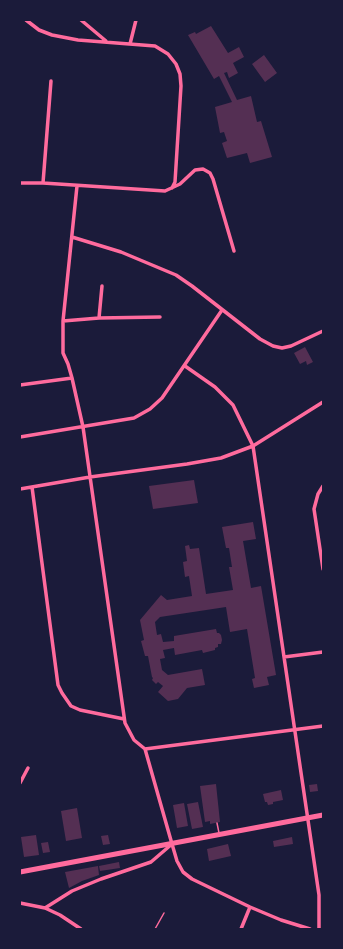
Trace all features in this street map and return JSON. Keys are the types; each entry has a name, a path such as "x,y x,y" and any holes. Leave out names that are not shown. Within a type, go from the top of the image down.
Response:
{"main road":[{"path":"20,872 323,815"}],"street":[{"path":"26,20 39,30 52,35 78,40 155,46 168,54 176,64 180,74 181,86 175,182 172,188"},
{"path":"81,20 107,42"},
{"path":"130,44 136,20"},
{"path":"43,183 51,81"},
{"path":"20,183 43,183 165,191 180,184 198,169 204,169 210,173 213,179 234,251"},
{"path":"77,186 63,321 63,353 72,378 83,427 124,719 134,740 145,749 177,861 183,872 192,879 250,907 281,920 310,929"},
{"path":"72,237 121,252 176,275 260,339 273,346 282,348 291,346 323,331"},
{"path":"99,318 102,286"},
{"path":"20,437 134,418 150,409 162,398 222,310"},
{"path":"63,321 99,318 160,317"},
{"path":"185,366 215,387 228,399 253,446 319,895 319,929"},
{"path":"20,385 72,378"},
{"path":"20,489 221,458 253,446 323,402"},
{"path":"323,486 318,494 314,509 323,569"},
{"path":"32,487 58,685 71,706 80,710 124,719"},
{"path":"284,657 323,652"},
{"path":"145,749 323,726"},
{"path":"20,783 28,768"},
{"path":"45,908 72,891 101,879 151,862 172,844"},
{"path":"20,903 45,908 60,915 81,929"},
{"path":"241,929 250,907"}],"lane":[{"path":"217,823 219,835"},
{"path":"155,929 164,913"}],"building":[{"path":"211,26 228,53 239,47 244,57 233,63 238,73 229,78 227,72 224,73 237,100 251,96 257,122 261,121 272,157 250,163 247,153 227,158 222,143 227,141 224,132 220,133 215,107 232,102 219,76 214,79 188,35 195,32 196,34"},
{"path":"264,55 277,73 265,82 252,64"},
{"path":"305,347 313,362 307,365 306,361 300,364 294,353"},
{"path":"194,480 198,503 153,509 149,486"},
{"path":"253,522 256,539 243,541 251,588 261,586 276,675 267,677 269,685 254,688 252,679 255,678 247,629 230,632 226,607 160,617 155,622 157,635 161,634 163,642 174,641 174,636 216,629 217,633 221,635 222,640 221,644 218,644 218,647 215,648 215,650 203,653 202,650 175,655 174,648 163,650 165,658 160,659 162,670 168,675 202,669 205,685 187,688 178,699 168,701 158,692 163,686 158,682 156,684 152,680 153,678 148,656 145,656 141,641 144,640 140,620 161,595 167,600 192,596 189,576 185,577 183,562 187,561 185,546 189,545 190,549 199,548 206,594 233,590 229,567 232,567 229,548 226,548 222,527"},
{"path":"216,784 220,822 210,824 210,821 205,822 200,786"},
{"path":"317,784 318,791 310,792 309,785"},
{"path":"281,790 283,800 273,802 273,804 268,805 267,802 265,802 263,794"},
{"path":"198,802 203,827 192,829 187,804"},
{"path":"184,803 188,826 177,828 173,805"},
{"path":"77,808 82,838 66,841 61,811"},
{"path":"36,835 39,855 24,857 21,837"},
{"path":"108,835 110,844 103,845 101,836"},
{"path":"292,837 293,844 274,847 273,841"},
{"path":"48,842 50,852 43,853 41,843"},
{"path":"228,844 231,856 209,861 207,849"},
{"path":"119,862 120,868 100,871 99,866"},
{"path":"98,866 99,875 82,881 69,888 65,872"}]}
